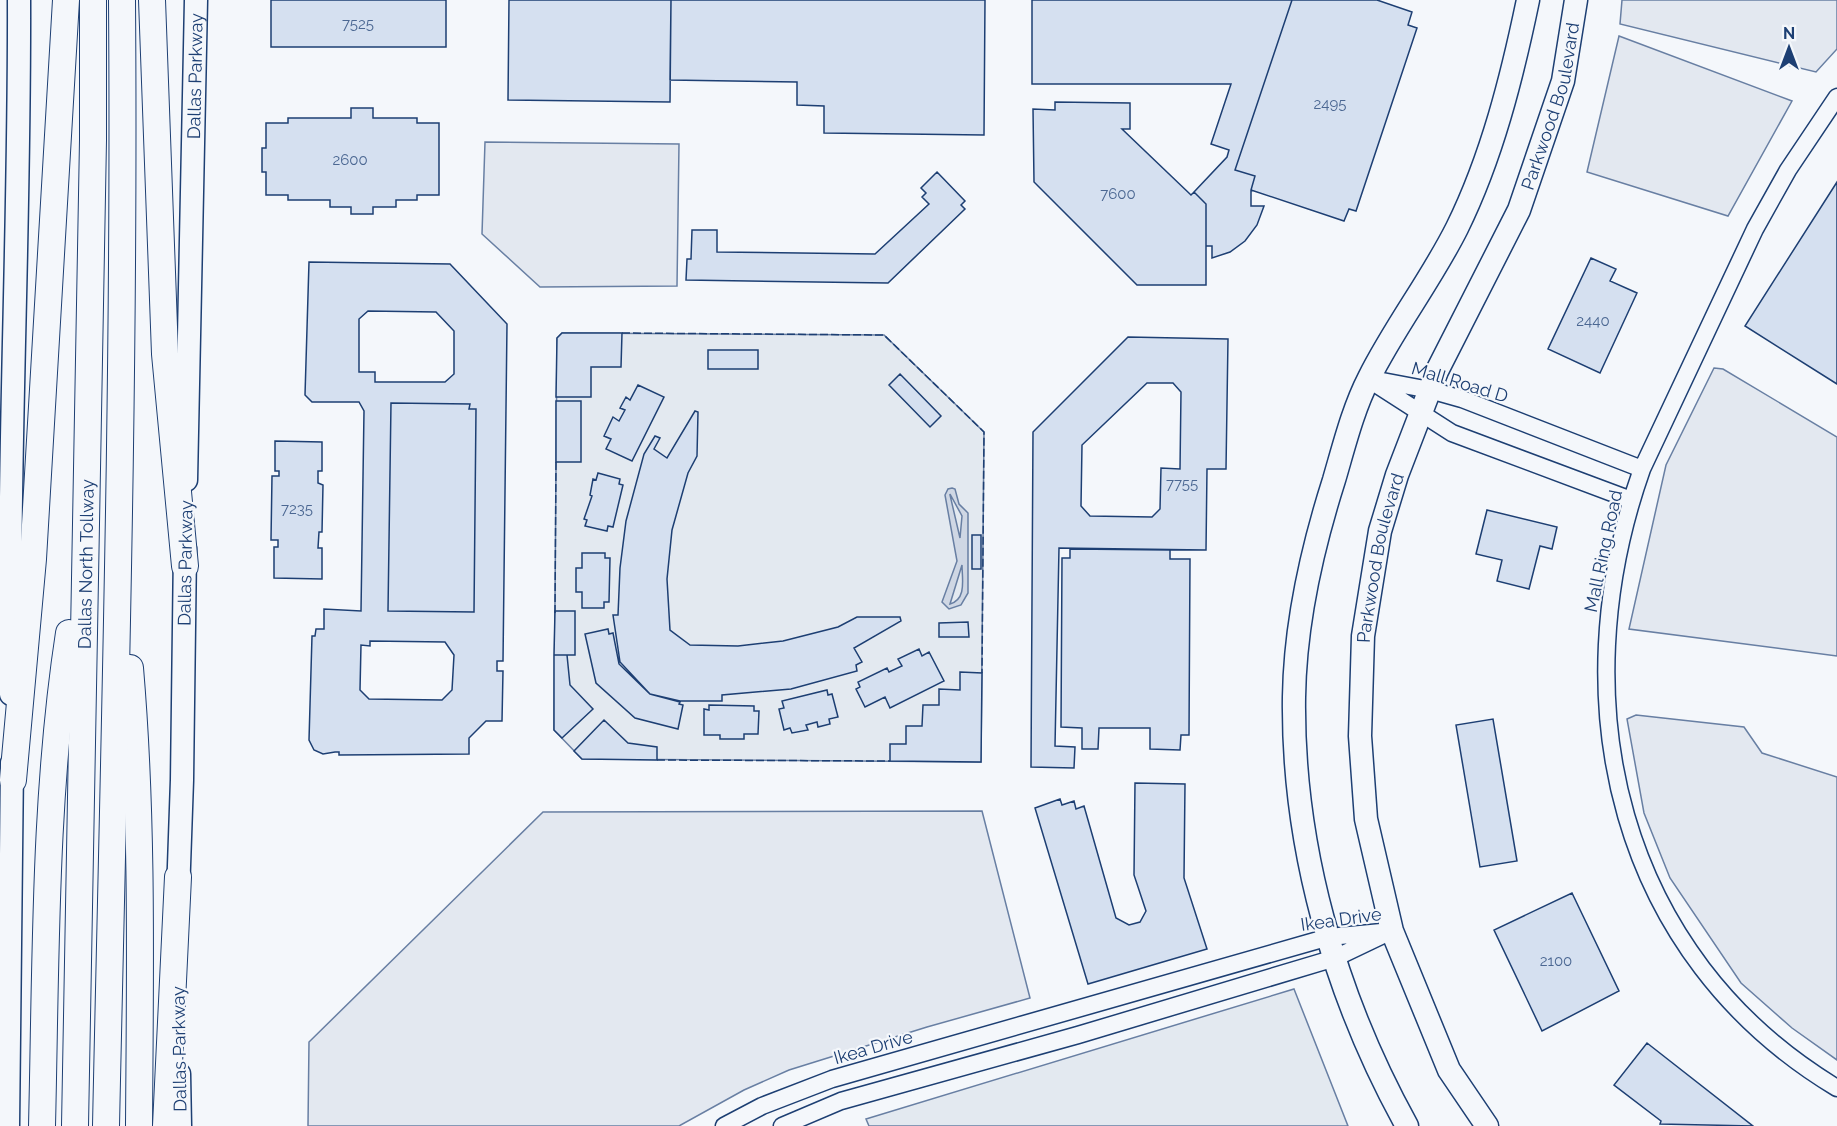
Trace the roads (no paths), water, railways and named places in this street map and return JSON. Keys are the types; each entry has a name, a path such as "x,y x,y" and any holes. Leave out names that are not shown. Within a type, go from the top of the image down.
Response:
{"highway":[{"path":"13,780 33,559 66,0"},
{"name":"Dallas North Tollway","path":"75,1126 84,525 93,140 93,0"},
{"name":"Dallas North Tollway","path":"106,1126 118,524 123,137 122,0"},
{"path":"152,0 165,354 185,566"},
{"path":"118,524 134,725 140,868 139,1126"},
{"path":"42,1126 51,779 59,697 84,525"},
{"path":"166,1126 178,877"}],"main road":[{"path":"8,1126 13,780 5,499 20,163 19,0"},
{"name":"Dallas Parkway","path":"180,1126 177,1024 178,877 182,780 196,0"},
{"path":"1407,1126 1378,1074 1346,998 1309,856 1296,774 1294,695 1300,622 1318,528 1368,379 1457,229 1496,130 1528,0"},
{"name":"Parkwood Boulevard","path":"1487,1126 1449,1070 1392,931 1366,819 1360,736 1363,636 1380,531 1397,475 1430,390 1519,210 1563,81 1575,0"}],"street":[{"name":"Mall Ring Road","path":"1837,97 1788,170 1755,229 1642,469 1631,500 1610,604 1606,696 1611,745 1627,820 1666,913 1701,968 1775,1044 1837,1088"},
{"name":"Mall Road D","path":"1368,379 1430,390 1544,430 1642,469"},
{"name":"Mall Road D","path":"1368,379 1452,433 1631,500"},
{"name":"Ikea Drive","path":"724,1126 762,1106 815,1084 1071,1010 1392,931"},
{"name":"Ikea Drive","path":"782,1126 841,1101 1078,1035 1332,947"},
{"path":"1071,1010 1078,1035"}]}
